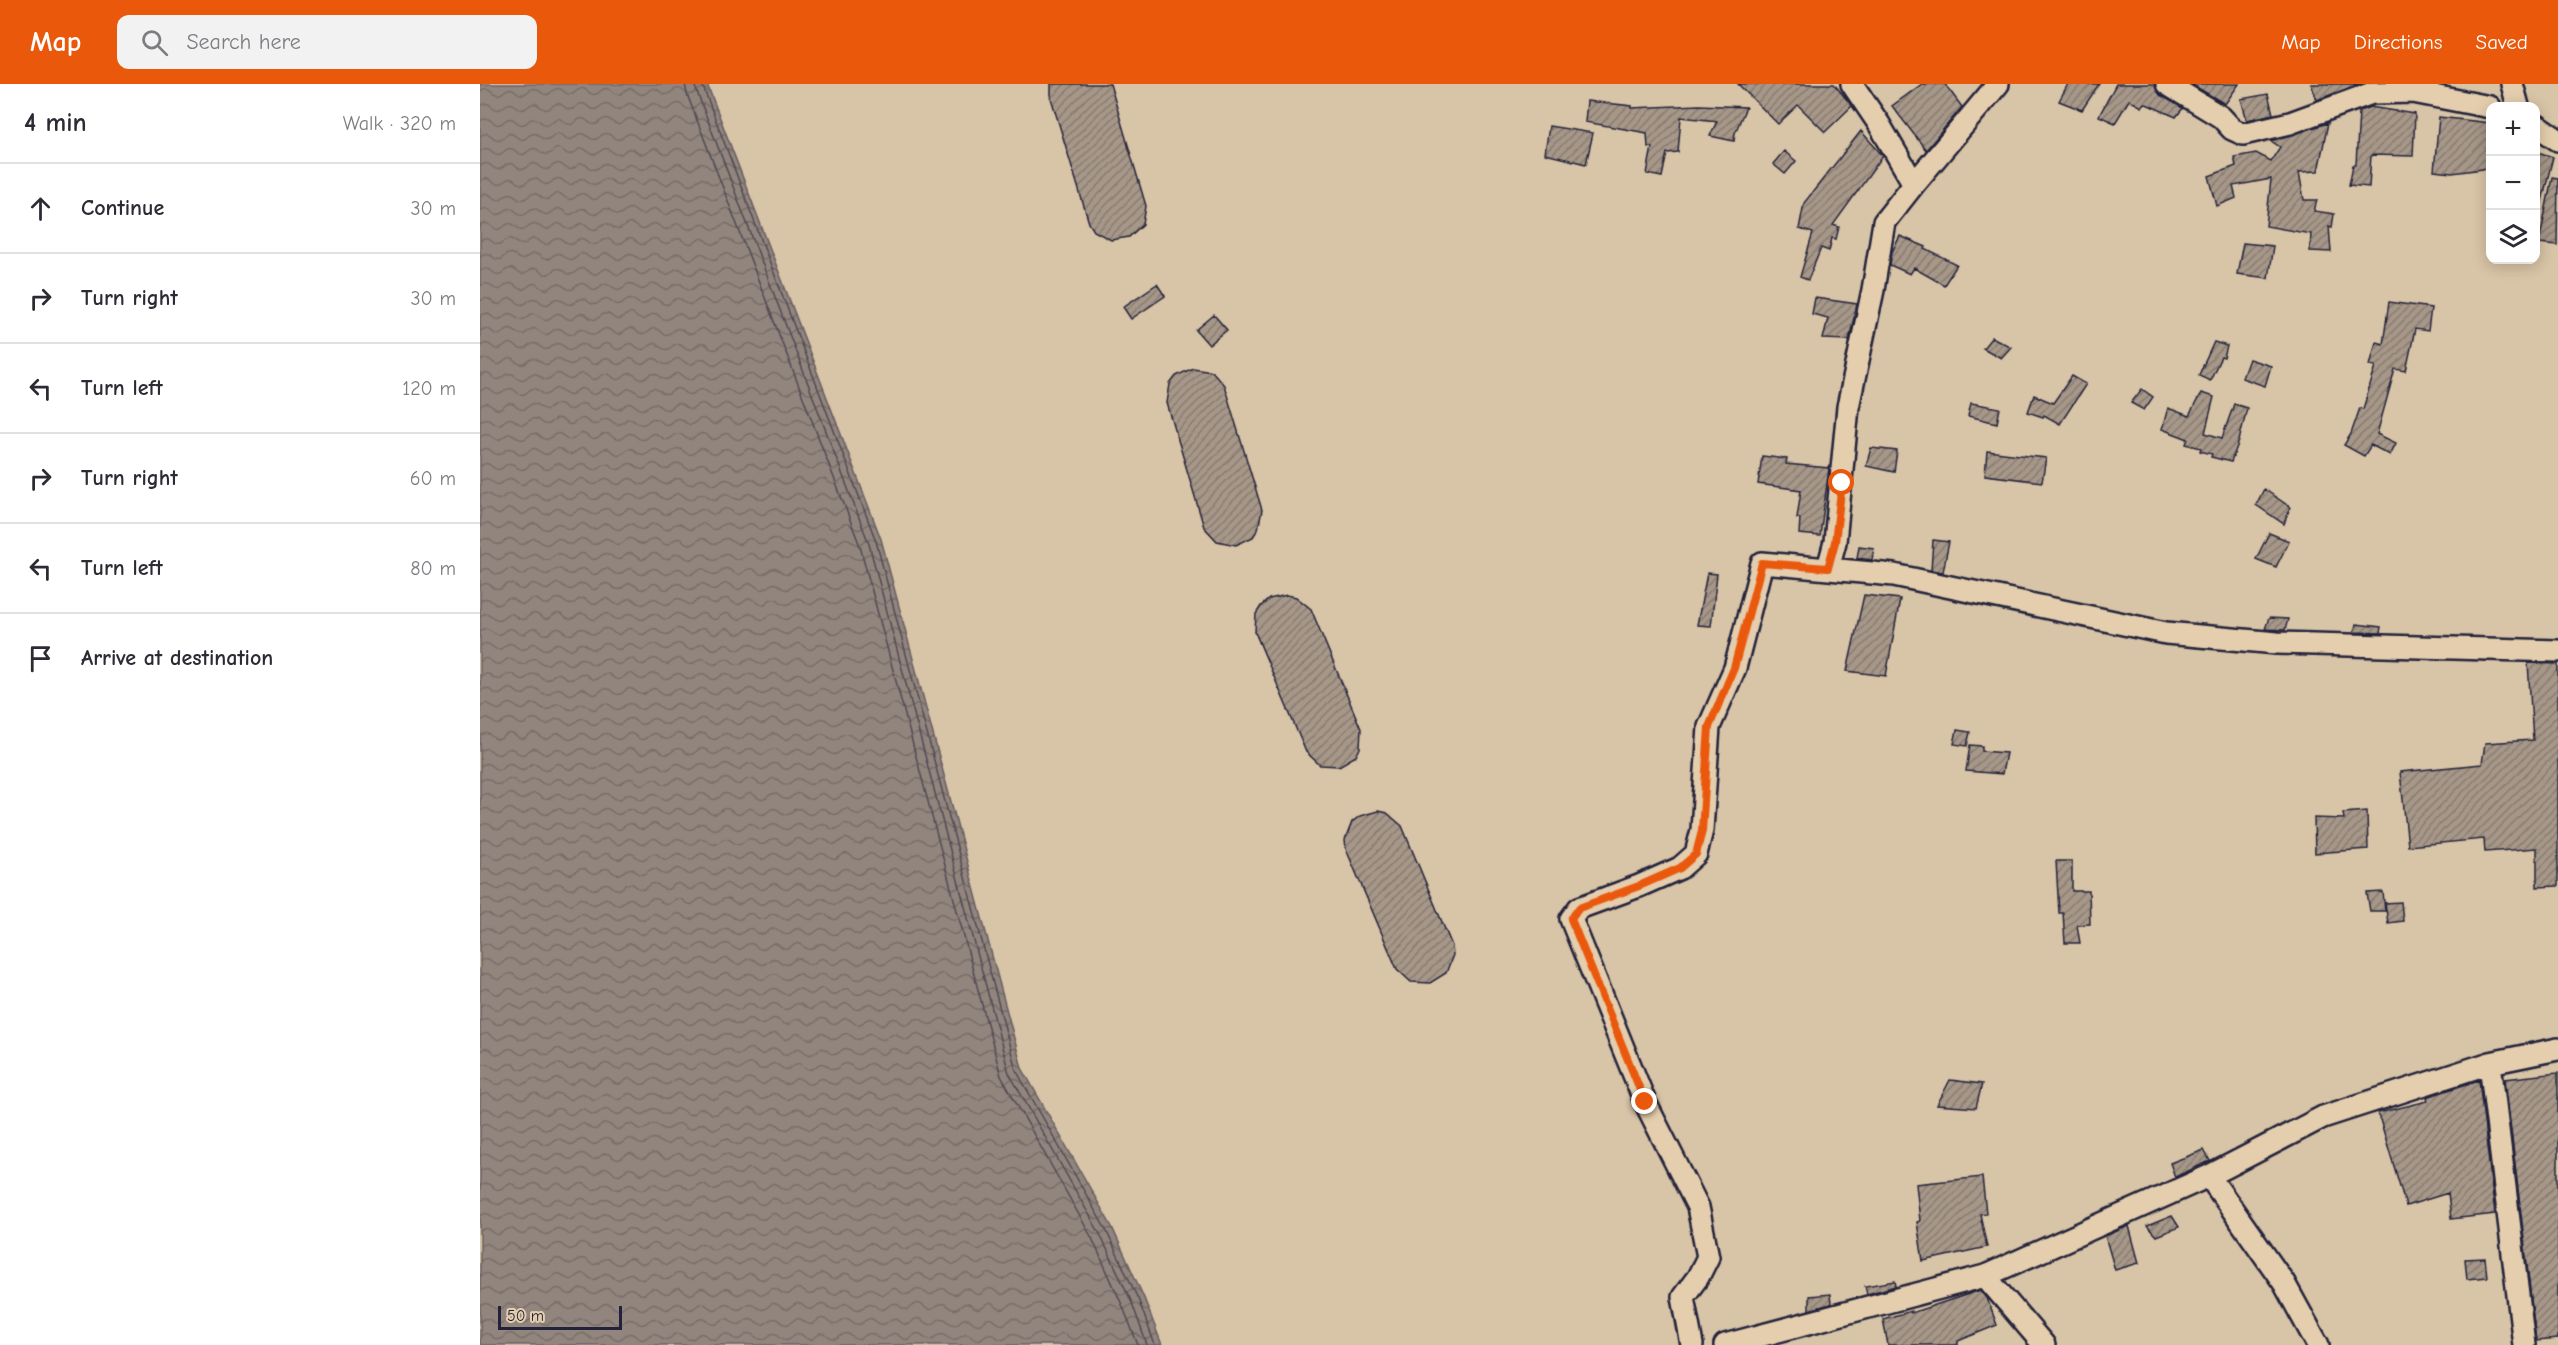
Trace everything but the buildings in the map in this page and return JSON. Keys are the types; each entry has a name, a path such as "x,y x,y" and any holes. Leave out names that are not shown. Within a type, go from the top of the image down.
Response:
{"street":[{"path":"1852,84 1879,124 1914,184"},
{"path":"1828,568 1835,542 1848,407 1873,290 1884,222 1998,84"},
{"path":"2168,84 2221,117 2232,129 2243,134 2290,123 2372,93 2413,92 2486,106"},
{"path":"2512,84 2516,102"},
{"path":"2540,128 2558,140"},
{"path":"1692,1345 1683,1297 1698,1277 1708,1257 1698,1207 1645,1102 1571,919 1579,908 1680,868 1696,854 1702,831 1709,727 1734,668 1762,563 1894,575 2166,633 2277,643 2558,651"},
{"path":"1725,1345 1985,1276 2209,1176 2323,1117 2490,1063 2558,1049"},
{"path":"2490,1063 2524,1345"},
{"path":"2209,1176 2284,1283 2318,1345"},
{"path":"1985,1276 2044,1345"}],"water":[{"path":"480,84 707,84 881,539 1022,1068 1112,1227 1162,1345 480,1345"}],"route":[{"path":"1645,1102 1571,919 1579,908 1680,868 1696,854 1702,831 1709,727 1734,668 1762,563 1828,568 1835,542 1842,483"}]}
